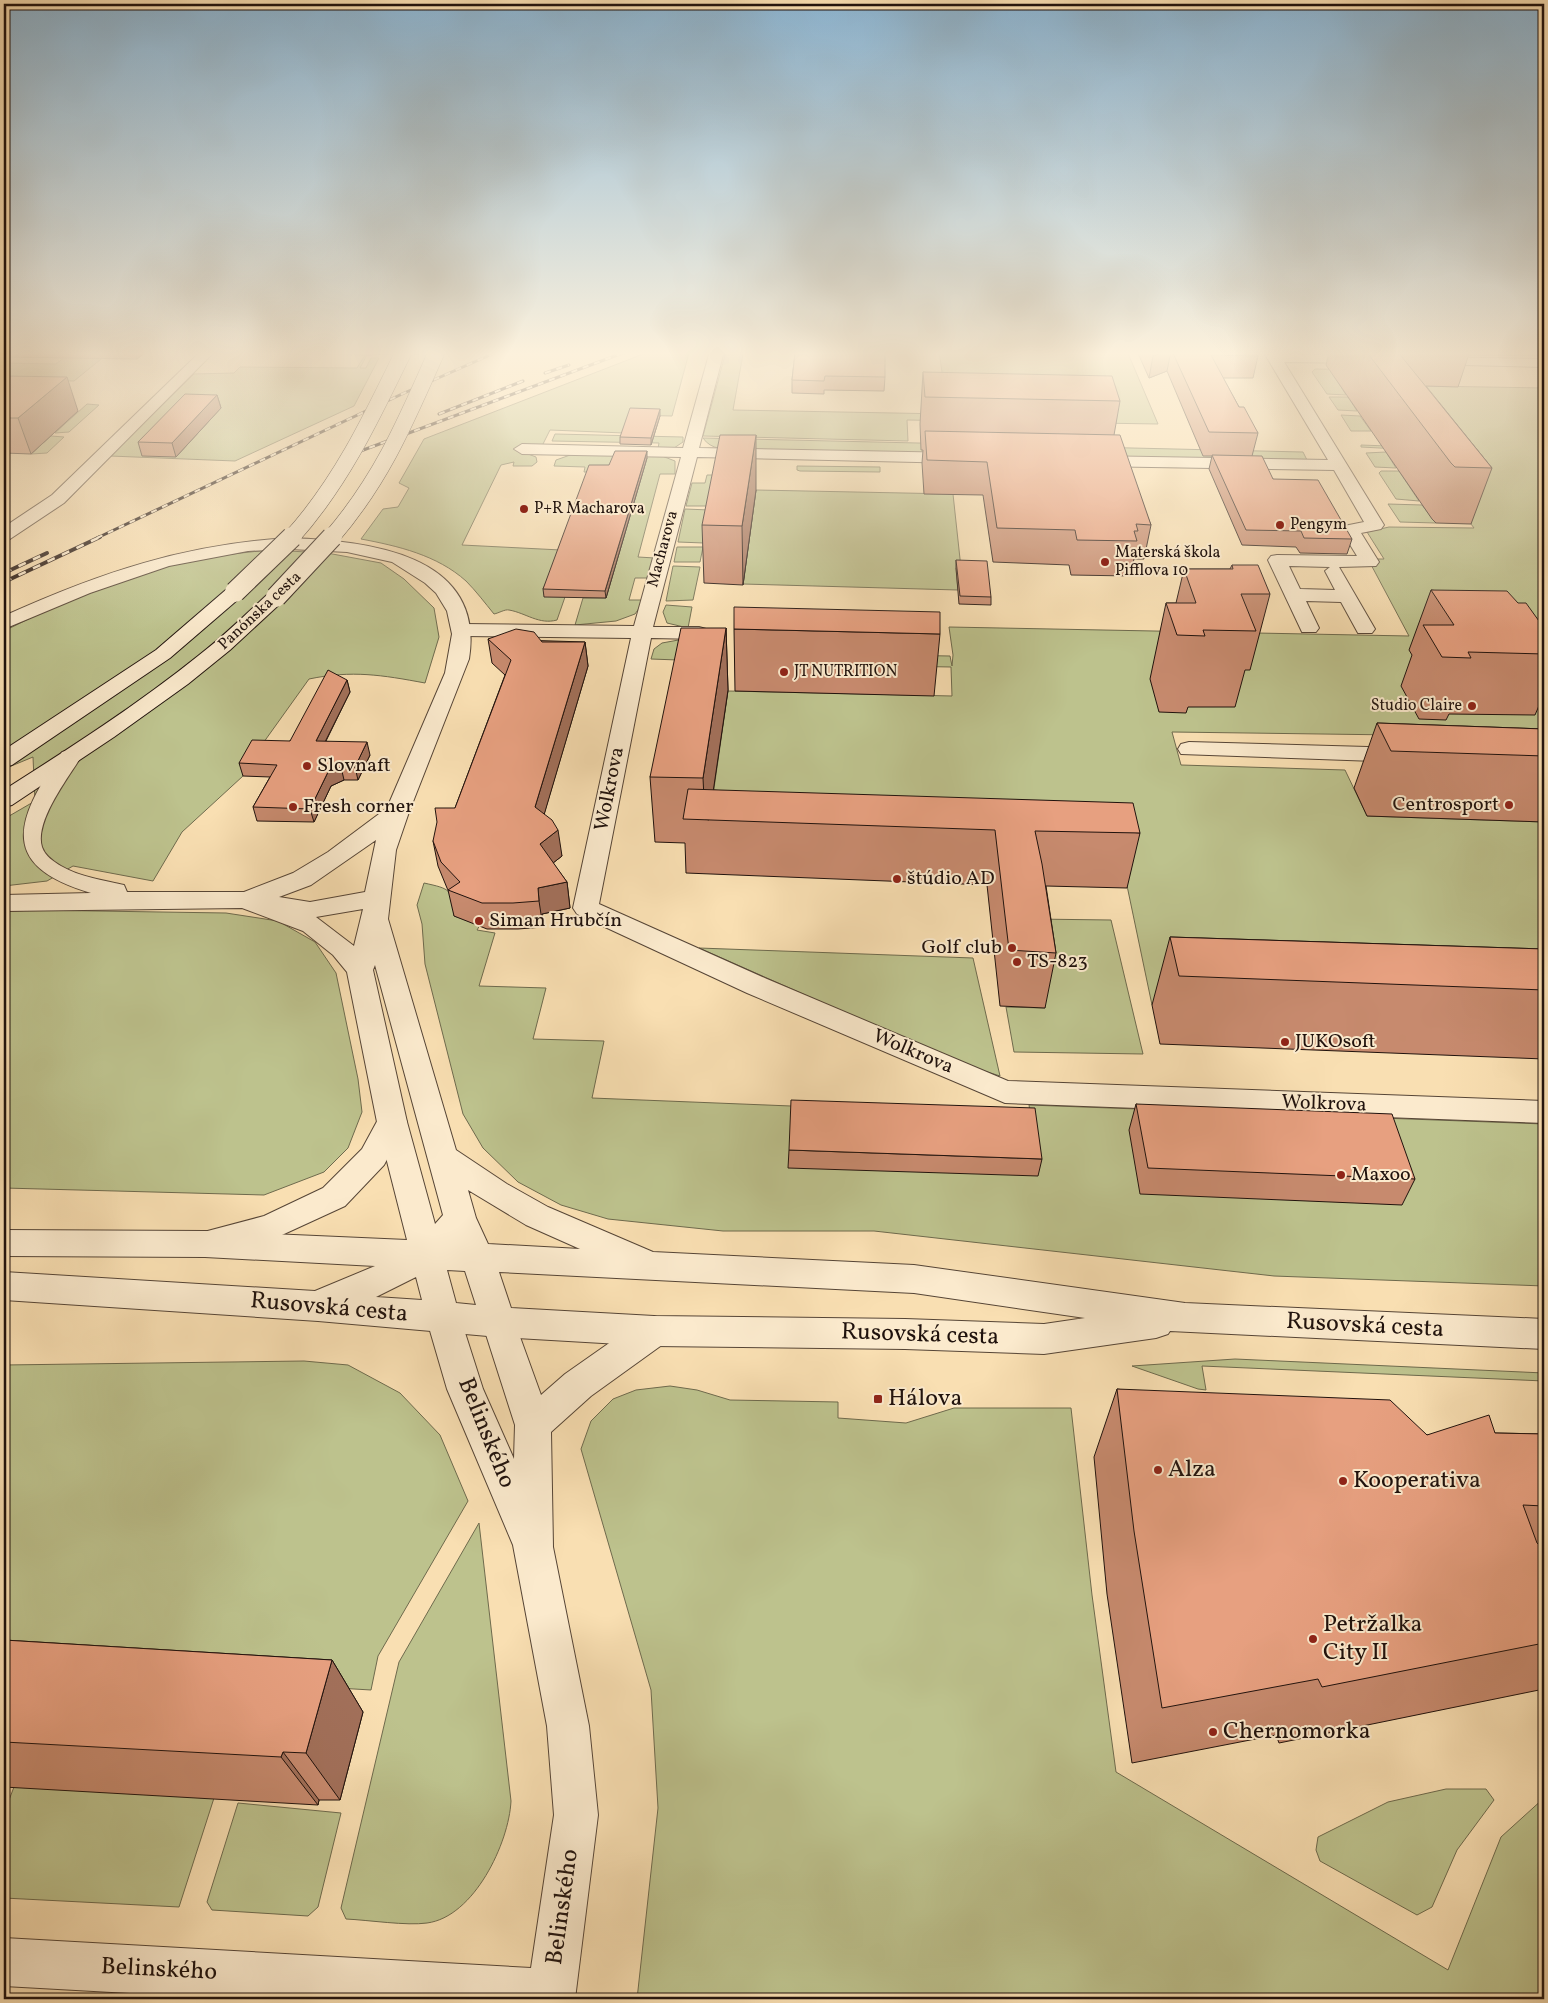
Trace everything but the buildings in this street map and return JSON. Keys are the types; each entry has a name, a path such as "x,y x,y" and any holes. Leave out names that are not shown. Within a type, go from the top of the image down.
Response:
{"street":[{"path":"4,535 58,499 113,444"},
{"name":"Panónska cesta","path":"4,760 163,654 236,592 292,538 322,502 358,444"},
{"name":"Panónska cesta","path":"4,800 70,757 207,660 276,597 333,537 371,487 395,444"},
{"name":"Macharova","path":"642,632 690,444"},
{"path":"1309,628 1277,560 1370,562 1350,530 1375,525 1328,444"},
{"path":"522,449 975,459"},
{"path":"1075,460 1340,465"},
{"path":"4,624 77,590 168,559 245,545 302,542 355,547 406,560 436,582 453,602 463,630 462,652 397,812 384,850 378,875 376,908 360,970"},
{"path":"1334,571 1365,628"},
{"path":"1293,595 1347,596"},
{"path":"463,630 699,633"},
{"name":"Wolkrova","path":"642,632 586,908 757,986 1005,1092 1544,1112"},
{"path":"1188,749 1426,755"},
{"path":"70,757 32,816 28,834 28,845 32,855 40,863 65,877 153,899"},
{"path":"245,900 302,878 337,857 397,812"},
{"path":"4,903 153,899 245,900 310,910 376,908"},
{"path":"245,900 312,925 342,949 360,970"},
{"name":"Belinského","path":"4,1962 551,1996 576,1815 568,1726 533,1547 533,1425 477,1257 460,1218 376,908"},
{"name":"Belinského","path":"360,970 392,1122 443,1317 465,1389 533,1547"},
{"name":"Rusovská cesta","path":"205,1244 272,1227 334,1197 373,1157 392,1122"},
{"name":"Rusovská cesta","path":"443,1157 496,1193 537,1216 657,1268"},
{"path":"318,1306 372,1283 428,1255 460,1218"},
{"name":"Rusovská cesta","path":"4,1243 205,1244 657,1268 914,1279 1185,1318 1544,1334"},
{"name":"Rusovská cesta","path":"4,1286 318,1306 499,1322 654,1331 905,1334 1044,1339 1185,1318"},
{"path":"533,1425 578,1385 654,1331"}],"green space":[{"path":"42,444 56,444 47,453 31,454"},
{"path":"122,444 271,444 235,461 110,456"},
{"path":"421,444 543,444 528,454 536,457 537,462 532,466 513,466 514,462 501,465 462,545 561,550 565,597 557,620 538,620 515,611 507,610 494,614 466,581 443,564 417,553 361,539 383,509 398,507 409,488 399,483"},
{"path":"659,444 679,444 674,448 658,448"},
{"path":"980,444 1303,452 1308,462 738,451 710,445"},
{"path":"1412,444 1544,444 1544,737 1172,732 1181,765 1345,770 1367,816 1544,822 1544,1018 1152,1005 1121,857 706,844 728,691 952,696 951,667 896,666 892,655 950,656 952,666 953,655 949,627 1409,636 1368,559 1384,559 1367,532 1389,527 1474,528 1417,450 1361,447 1361,445 1414,447"},
{"path":"1386,452 1396,468 1375,467 1366,453"},
{"path":"573,454 662,456 675,461 675,474 660,474 638,557 655,558 650,578 635,578 629,600 645,600 635,614 616,621 575,625 583,598 606,598 590,472 584,472 585,467 554,466 556,460"},
{"path":"797,466 880,467 880,472 800,471 797,470"},
{"path":"1381,471 1399,471 1419,501 1396,499 1379,473"},
{"path":"707,475 715,475 711,506 686,506 692,483 705,483"},
{"path":"756,490 953,494 961,568 956,568 958,590 743,584"},
{"path":"1388,504 1422,505 1436,523 1400,522"},
{"path":"685,509 710,510 704,543 678,542"},
{"path":"677,547 703,547 700,562 674,562"},
{"path":"268,550 327,553 381,563 404,579 434,608 439,637 425,683 353,674 309,679 256,753 243,776 182,832 153,881 73,866 47,881 4,886 4,819 35,801 33,757 4,769 4,631 42,612 122,579 202,558"},
{"path":"673,566 700,567 693,600 666,601"},
{"path":"666,605 692,607 688,628 667,623 663,612"},
{"path":"684,639 678,660 651,659 654,649 662,643"},
{"path":"424,883 445,889 451,895 454,916 480,925 477,930 495,933 479,986 546,988 533,1039 604,1041 592,1098 791,1106 1032,1125 1029,1105 1544,1124 1544,1286 1274,1276 874,1231 723,1231 608,1219 561,1205 518,1182 483,1148 463,1114 425,964 422,924 417,905"},
{"path":"31,910 226,913 278,921 315,942 336,973 358,1079 362,1112 348,1148 324,1172 264,1195 4,1188 4,912"},
{"path":"1033,919 1111,920 1143,1054 1014,1052 1006,1007 1045,1008"},
{"path":"699,948 973,958 1000,1076 959,1063"},
{"path":"1235,1359 1544,1373 1544,1381 1202,1366 1206,1390 1198,1389 1132,1366"},
{"path":"304,1361 348,1365 400,1393 440,1435 468,1501 378,1656 371,1690 4,1668 4,1365"},
{"path":"670,1386 697,1390 730,1400 838,1402 838,1418 906,1423 954,1408 1071,1408 1092,1595 1116,1772 1448,1970 1501,1837 1544,1798 1544,1999 637,1999 658,1808 651,1690 581,1449 591,1421 613,1399 636,1390"},
{"path":"479,1523 511,1801 504,1837 486,1875 474,1893 460,1907 444,1918 419,1924 346,1919 341,1908 399,1662"},
{"path":"14,1787 214,1798 179,1907 4,1898 4,1813"},
{"path":"1446,1789 1486,1789 1494,1800 1457,1850 1432,1907 1417,1915 1320,1861 1316,1850 1318,1837 1388,1802"},
{"path":"238,1803 341,1813 318,1907 308,1916 212,1910 207,1902"}],"railway":[{"path":"97,538 295,444"},
{"path":"358,452 378,444"},
{"path":"4,582 100,537"},
{"path":"4,573 47,553"}],"place":[{"name":"P+R Macharova","path":"524,509"},
{"name":"Pengym","path":"1280,525"},
{"name":"Materská škola Pifflova 10","path":"1105,562"},
{"name":"JT NUTRITION","path":"784,672"},
{"name":"Studio Claire","path":"1472,706"},
{"name":"Slovnaft","path":"307,766"},
{"name":"Centrosport","path":"1509,805"},
{"name":"Fresh corner","path":"293,807"},
{"name":"štúdio AD","path":"897,879"},
{"name":"Siman Hrubčín","path":"479,921"},
{"name":"Golf club","path":"1012,948"},
{"name":"TS-823","path":"1017,962"},
{"name":"JUKOsoft","path":"1285,1042"},
{"name":"Maxoo","path":"1341,1175"},
{"name":"Hálova","path":"878,1399"},
{"name":"Alza","path":"1158,1470"},
{"name":"Kooperativa","path":"1343,1481"},
{"name":"Petržalka City II","path":"1313,1639"},
{"name":"Chernomorka","path":"1213,1732"}]}
